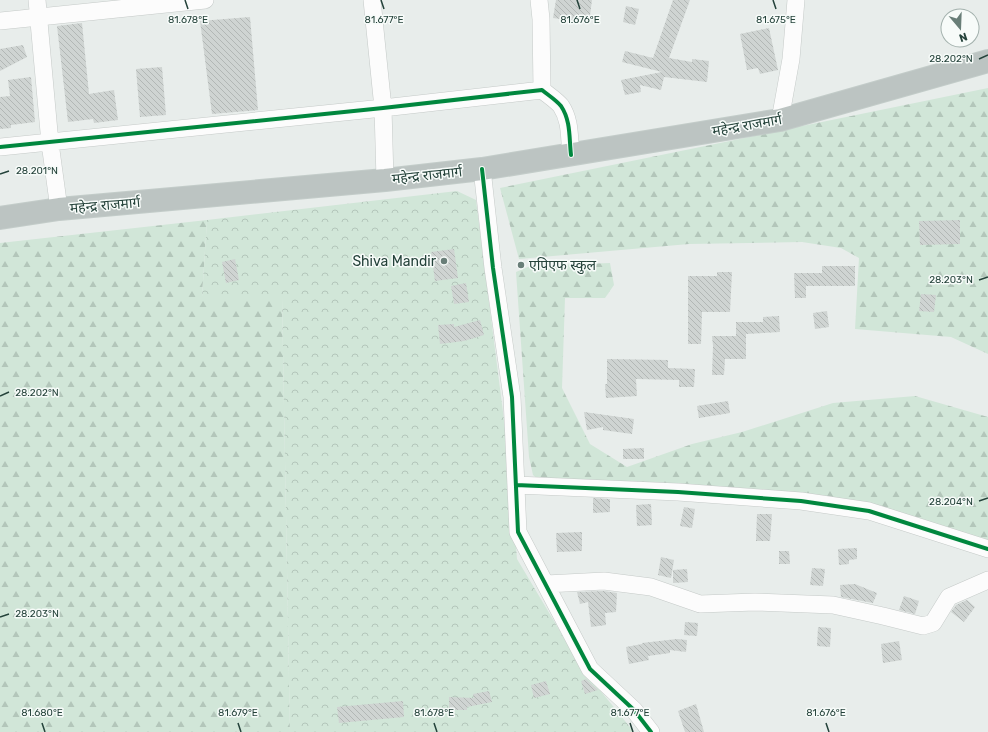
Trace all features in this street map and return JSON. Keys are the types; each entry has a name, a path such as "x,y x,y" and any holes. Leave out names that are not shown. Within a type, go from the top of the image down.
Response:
{"highway":[{"name":"महेन्द्र राजमार्ग","path":"0,218 59,209 385,180 482,169 780,120 988,61"}],"street":[{"path":"36,0 39,18 50,143 59,209"},
{"path":"0,22 205,0"},
{"path":"372,0 383,108 385,180"},
{"path":"539,0 541,19 542,90 560,106 568,120 571,154"},
{"path":"780,120 791,59 796,0"},
{"path":"0,147 383,108 542,90"},
{"path":"482,169 493,268 512,397 518,532 590,669 634,710 651,732"},
{"path":"516,485 678,492 801,501 869,511 988,549"},
{"path":"546,584 604,581 651,587 700,604 755,602 833,605 923,626 933,623 949,597 988,580"}],"green space":[{"path":"988,88 988,354 951,337 855,329 859,258 841,248 802,242 689,244 519,259 500,188"},
{"path":"457,191 476,200 509,459 517,559 582,668 634,732 290,732 282,297 202,297 207,220"},
{"path":"207,220 202,297 282,297 290,732 0,732 0,243"},
{"path":"610,263 614,285 605,298 565,298 562,388 590,444 627,467 692,444 742,432 833,403 915,396 988,417 988,541 896,512 541,482 533,475 529,457 516,272 530,266"}],"building":[{"path":"556,0 592,0 589,23 553,18"},
{"path":"673,0 690,0 669,58 692,62 692,59 709,61 707,82 664,77 661,90 640,85 641,92 625,95 621,80 662,72 622,62 625,51 653,58"},
{"path":"626,6 639,9 635,25 623,22"},
{"path":"250,17 258,110 212,114 200,21"},
{"path":"82,23 89,94 114,90 118,120 94,123 93,119 68,122 57,26"},
{"path":"769,28 778,70 760,74 758,68 747,70 740,34"},
{"path":"23,45 27,57 0,71 0,49"},
{"path":"162,67 166,115 140,117 136,69"},
{"path":"31,77 35,122 11,125 11,128 0,129 0,97 10,96 8,80"},
{"path":"960,220 960,244 920,245 919,221"},
{"name":"Shiva Mandir","path":"454,249 458,278 435,281 431,252"},
{"path":"235,259 239,280 226,283 222,262"},
{"path":"822,266 855,266 855,286 806,286 806,298 795,298 794,273 822,273"},
{"path":"717,272 732,272 730,312 702,312 701,344 688,344 688,276 717,276"},
{"path":"466,283 469,302 454,304 451,286"},
{"path":"921,294 936,295 934,312 919,311"},
{"path":"827,311 829,327 815,329 813,313"},
{"path":"779,316 780,332 746,334 746,359 725,359 724,375 712,375 712,336 736,336 736,322 763,322 763,317"},
{"path":"480,320 484,335 464,341 440,344 438,325 454,324 454,327"},
{"path":"607,359 668,360 668,368 695,369 694,387 679,387 679,380 636,379 637,396 606,398 605,384 607,384"},
{"path":"728,401 730,413 699,418 697,406"},
{"path":"584,412 634,419 632,434 603,430 603,427 587,430"},
{"path":"644,448 644,459 623,459 623,449"},
{"path":"593,498 610,499 610,512 593,513"},
{"path":"651,504 652,525 637,526 636,505"},
{"path":"684,507 695,509 692,528 680,526"},
{"path":"757,514 772,514 770,541 756,541"},
{"path":"582,532 582,551 557,552 556,533"},
{"path":"857,548 857,559 849,560 849,564 839,565 838,549"},
{"path":"779,551 789,551 790,564 779,564"},
{"path":"661,557 674,560 671,578 658,575"},
{"path":"812,568 825,569 823,586 810,585"},
{"path":"687,569 688,582 673,583 673,570"},
{"path":"855,584 877,593 873,603 841,597 840,585"},
{"path":"604,591 617,593 616,612 605,613 606,625 591,627 588,602 580,604 577,592"},
{"path":"904,596 919,601 915,614 899,610"},
{"path":"967,600 975,607 964,622 951,612 956,605"},
{"path":"685,622 698,623 697,636 684,635"},
{"path":"818,627 831,628 830,647 817,646"},
{"path":"677,639 687,640 686,652 670,650 670,653 648,656 649,660 629,664 626,647 642,643"},
{"path":"899,641 902,660 883,663 881,644"},
{"path":"586,679 598,690 585,694 581,681"},
{"path":"546,681 550,694 534,698 531,685"},
{"path":"489,691 492,702 467,707 467,710 449,710 449,697 474,698 473,694"},
{"path":"403,701 404,717 339,723 337,707"},
{"path":"696,704 704,732 685,732 678,711"}],"cycle path":[{"path":"0,147 383,108 542,90 559,104 564,112 569,130 571,155"},
{"path":"482,169 493,268 512,397 518,532 590,669 634,710 651,732"},
{"path":"516,485 678,492 801,501 869,511 988,549"}],"place":[{"name":"Shiva Mandir","path":"444,261"},
{"name":"एपिएफ स्कुल","path":"521,265"}]}
